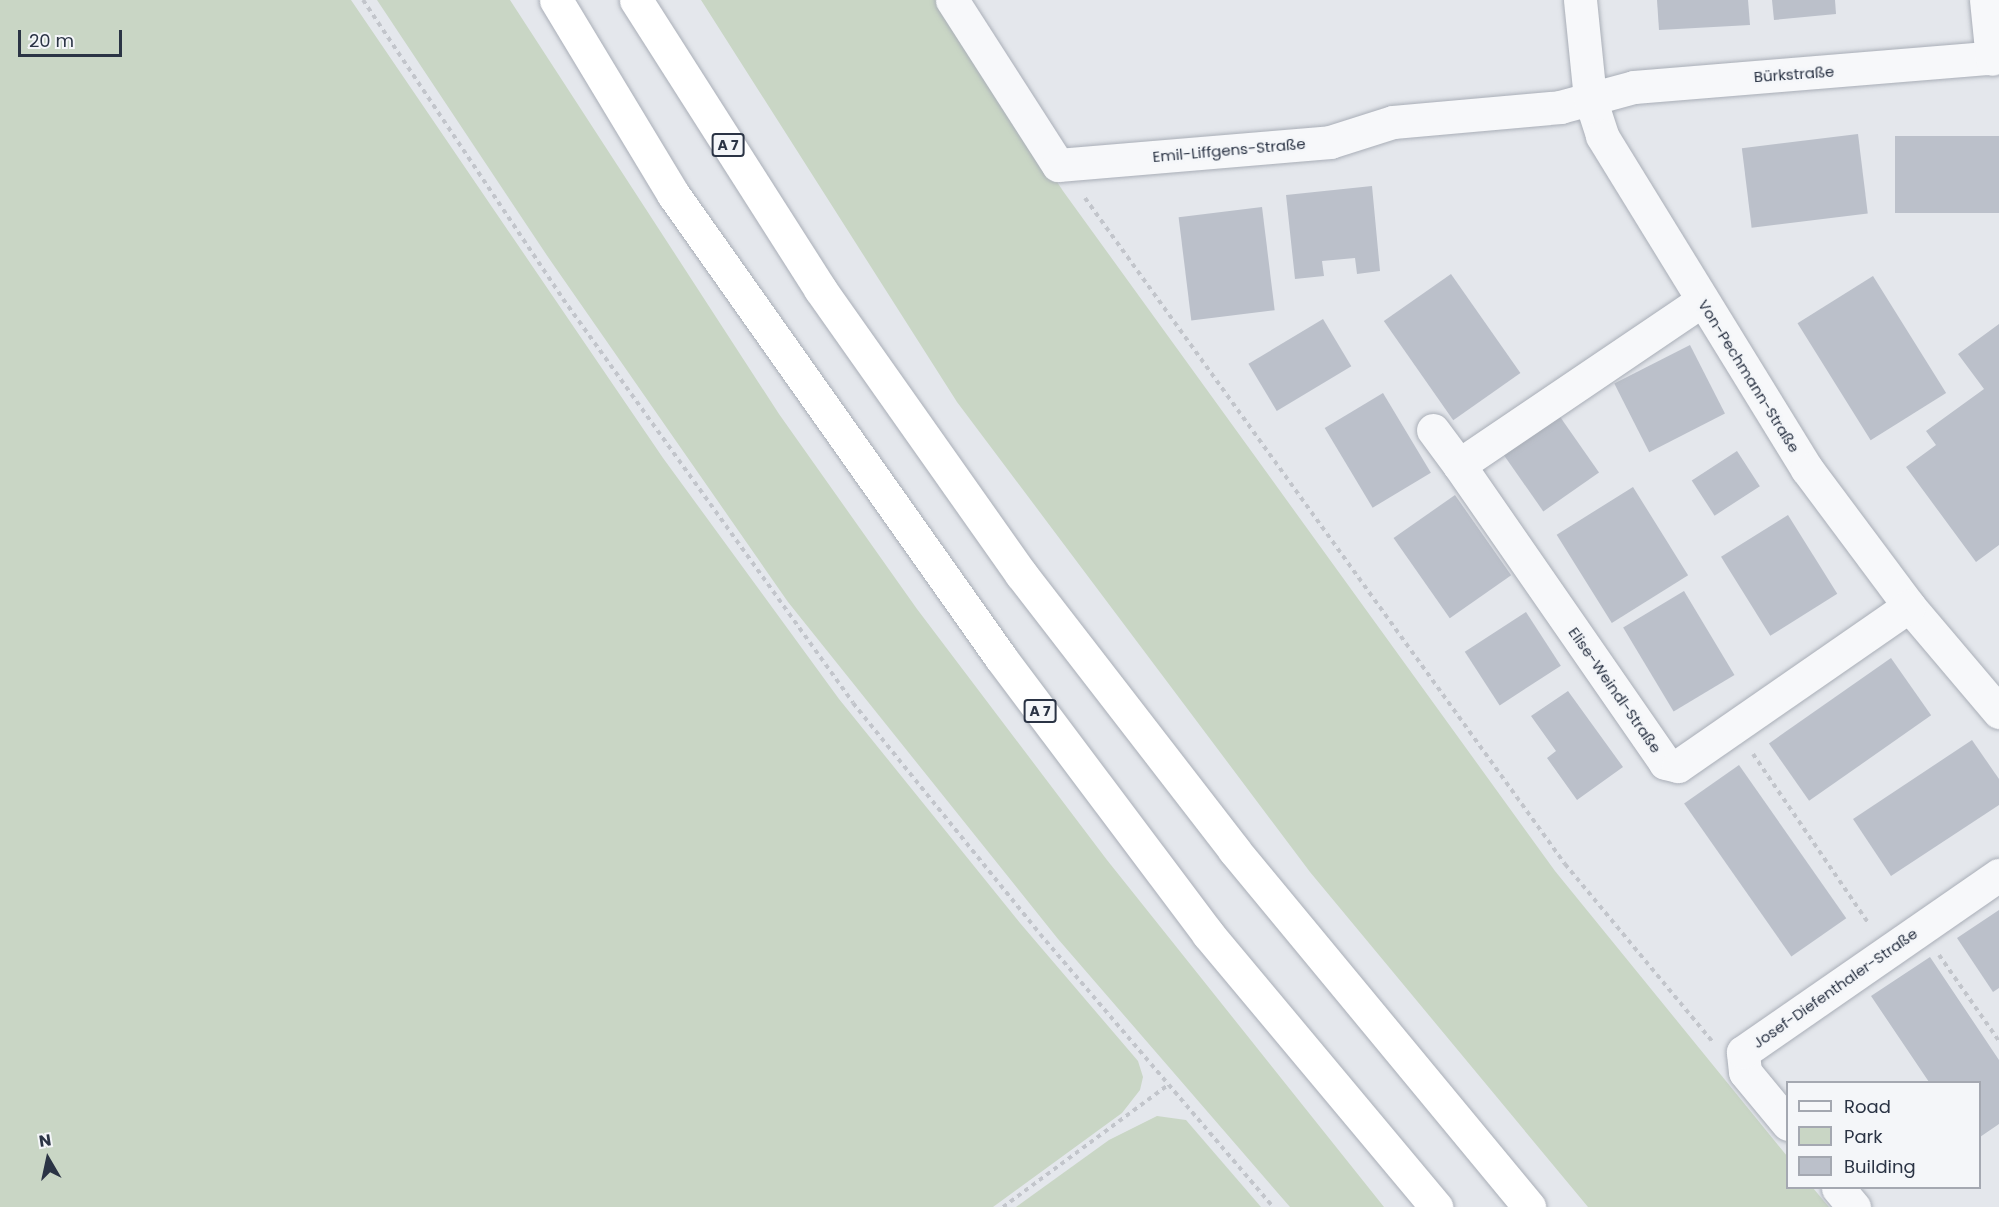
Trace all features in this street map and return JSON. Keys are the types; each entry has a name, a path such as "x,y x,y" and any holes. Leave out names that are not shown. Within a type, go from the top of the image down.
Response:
{"highway":[{"name":"A 7","path":"556,0 673,194 1001,658 1209,934 1436,1207"},
{"name":"A 7","path":"636,0 820,289 1021,574 1234,850 1529,1207"}],"street":[{"path":"952,0 1058,165"},
{"name":"Von-Pechmann-Straße","path":"1580,0 1590,98 1602,136 1701,301 1807,469 1909,606 1999,712"},
{"path":"1986,0 1995,58"},
{"name":"Bürkstraße","path":"1590,98 1634,87 1995,58"},
{"name":"Emil-Liffgens-Straße","path":"1058,165 1330,142 1393,122 1560,107 1590,98"},
{"path":"1459,465 1701,301"},
{"name":"Elise-Weindl-Straße","path":"1433,430 1665,763 1678,766 1909,606"},
{"name":"Josef-Diefenthaler-Straße","path":"1786,1122 1745,1072 1743,1052 1999,875"},
{"path":"1840,1189 1854,1207"}],"path":[{"path":"363,0 563,299 775,600 920,786 1168,1085 1273,1207"},
{"path":"1058,165 1096,212 1565,864 1722,1052 1744,1060"},
{"path":"1735,727 1888,952"},
{"path":"1921,929 1999,1041"},
{"path":"1003,1207 1168,1085"}],"green space":[{"path":"0,0 351,0 663,458 839,699 1020,923 1138,1061 1143,1077 1140,1090 1122,1113 993,1207 0,1207"},
{"path":"377,0 510,0 779,414 917,609 1107,860 1384,1207 1290,1207 1058,939 788,602 548,257"},
{"path":"701,0 938,0 1063,191 1555,871 1786,1155 1786,1189 1814,1189 1829,1207 1588,1207 1310,872 957,402"},
{"path":"1157,1116 1186,1120 1261,1207 1016,1207 1109,1140"}],"building":[{"path":"1657,0 1748,0 1750,25 1659,30"},
{"path":"1772,0 1835,0 1836,14 1774,20"},
{"path":"1858,134 1868,213 1752,228 1742,148"},
{"path":"1895,136 1999,136 1999,213 1895,213"},
{"path":"1372,186 1380,271 1357,274 1355,258 1322,261 1324,276 1295,279 1286,195"},
{"path":"1262,207 1275,310 1191,320 1179,217"},
{"path":"1451,274 1520,373 1453,420 1384,321"},
{"path":"1873,276 1946,393 1871,440 1798,323"},
{"path":"1323,319 1351,366 1277,411 1248,364"},
{"path":"1999,324 1999,545 1976,562 1906,467 1936,445 1926,431 1984,389 1958,354"},
{"path":"1690,345 1725,414 1649,452 1614,384"},
{"path":"1383,393 1431,473 1373,508 1325,428"},
{"path":"1556,411 1599,472 1543,511 1500,450"},
{"path":"1737,451 1760,486 1715,516 1692,480"},
{"path":"1633,487 1688,575 1612,623 1557,535"},
{"path":"1455,495 1511,575 1450,618 1394,538"},
{"path":"1788,515 1837,594 1770,636 1721,557"},
{"path":"1684,591 1734,675 1674,712 1623,628"},
{"path":"1526,612 1561,666 1500,705 1465,652"},
{"path":"1891,658 1931,715 1809,801 1769,743"},
{"path":"1568,691 1623,767 1577,800 1547,758 1556,751 1531,716"},
{"path":"1972,740 1999,779 1999,805 1891,876 1853,819"},
{"path":"1739,765 1846,918 1791,957 1684,803"},
{"path":"1999,910 1999,988 1993,992 1957,938"},
{"path":"1930,957 1999,1060 1999,1124 1981,1136 1981,1081 1928,1081 1871,996"}]}
